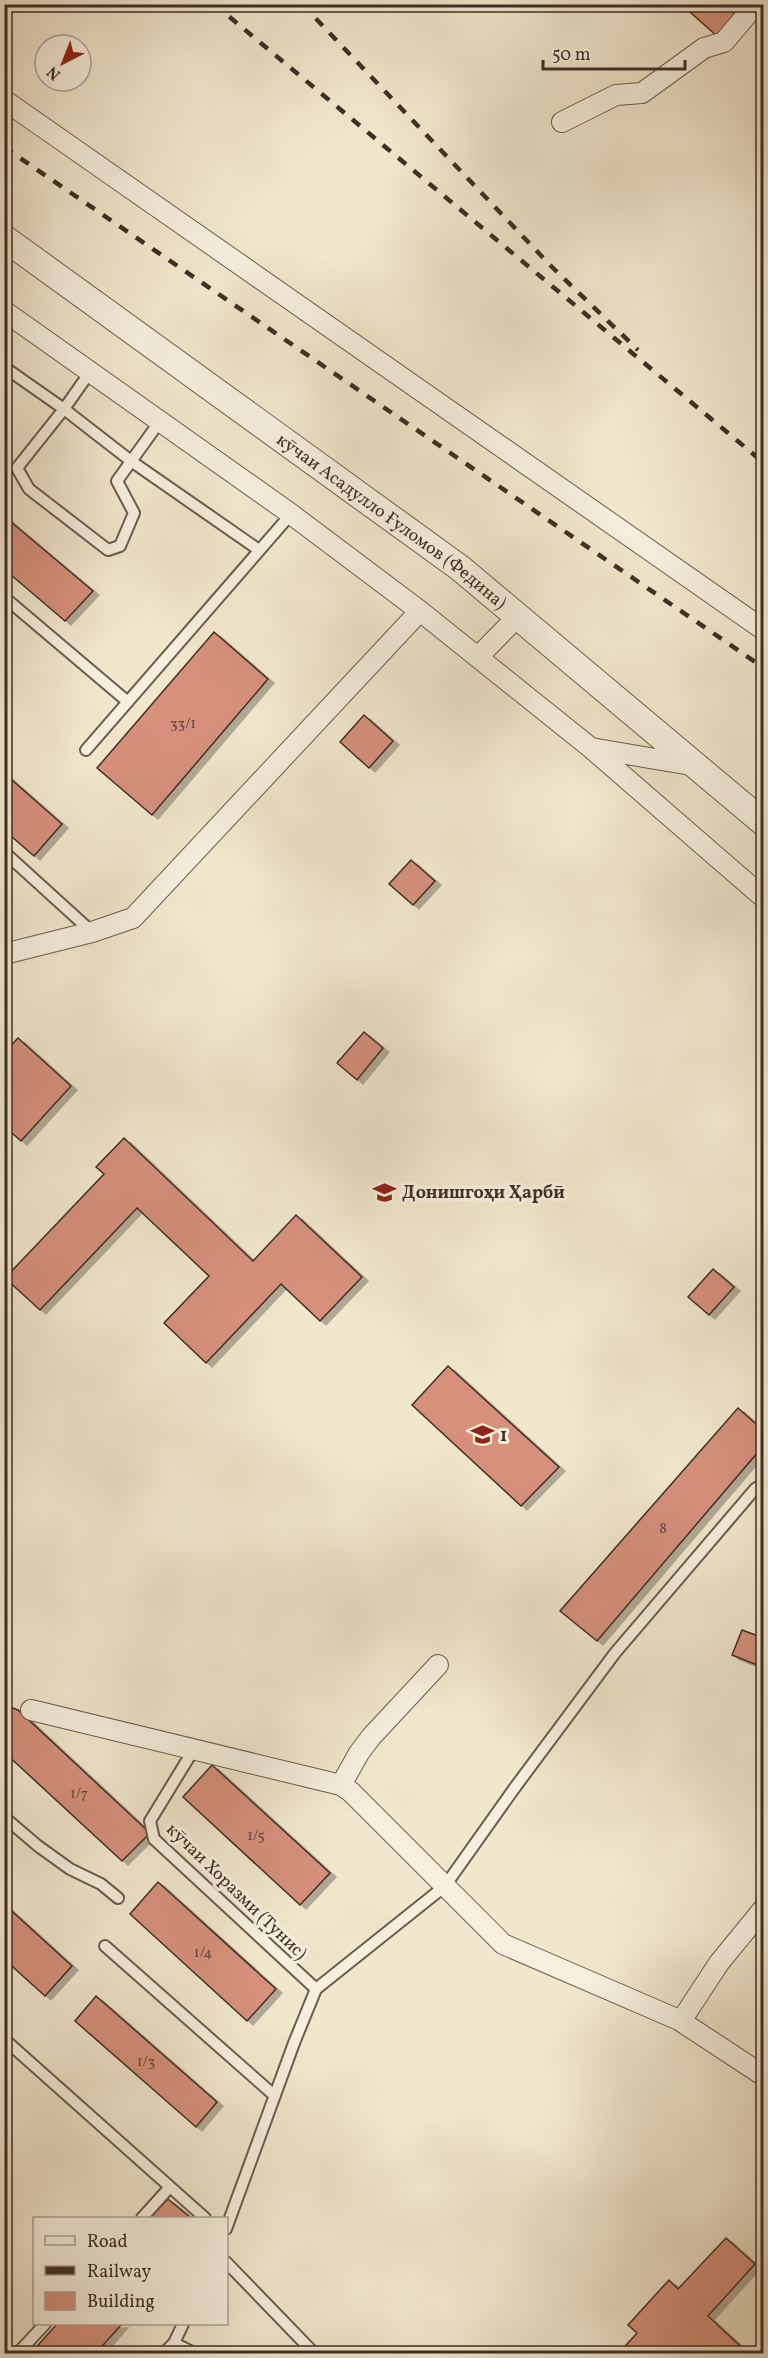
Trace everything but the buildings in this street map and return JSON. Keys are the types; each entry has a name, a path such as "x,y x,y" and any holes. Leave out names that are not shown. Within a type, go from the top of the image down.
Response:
{"street":[{"path":"562,122 616,94 642,93 704,48 724,42 756,4"},
{"path":"4,100 764,630"},
{"name":"кӯчаи Асадулло Ғуломов (Федина)","path":"4,238 451,561 699,766 764,823"},
{"path":"7,317 90,372 291,514 420,611 591,748 764,898"},
{"path":"4,954 92,932 134,918 420,611"},
{"path":"478,657 518,616"},
{"path":"591,748 699,766"},
{"path":"341,1785 371,1737 438,1665"},
{"path":"31,1710 341,1785 351,1792 503,1944 681,2021 764,2076"},
{"path":"681,2021 719,1963 764,1908"}],"lane":[{"path":"4,367 64,409 131,461 259,550"},
{"path":"90,372 64,409 16,468 29,489 108,550 120,546 134,513 117,481 160,421"},
{"path":"86,750 291,514"},
{"path":"4,597 128,702"},
{"path":"4,852 92,932"},
{"path":"228,2224 316,1989 445,1886 615,1653 755,1489 764,1483"},
{"name":"кӯчаи Хоразми (Тунис)","path":"194,1749 150,1821 154,1839 316,1989"},
{"path":"4,1817 46,1852 70,1869 101,1884 118,1898"},
{"path":"105,1946 275,2096"},
{"path":"4,2039 204,2217"},
{"path":"143,2217 170,2187"},
{"path":"228,2264 315,2354"},
{"path":"17,2354 44,2325"},
{"path":"164,2354 174,2343 183,2325"},
{"path":"174,2343 196,2354"}],"railway":[{"path":"214,4 764,463"},
{"path":"302,4 552,267 638,350"},
{"path":"4,147 764,668"}],"place":[{"name":"Донишгоҳи Ҳарбӣ","path":"384,1192"},
{"name":"1","path":"482,1435"}]}
